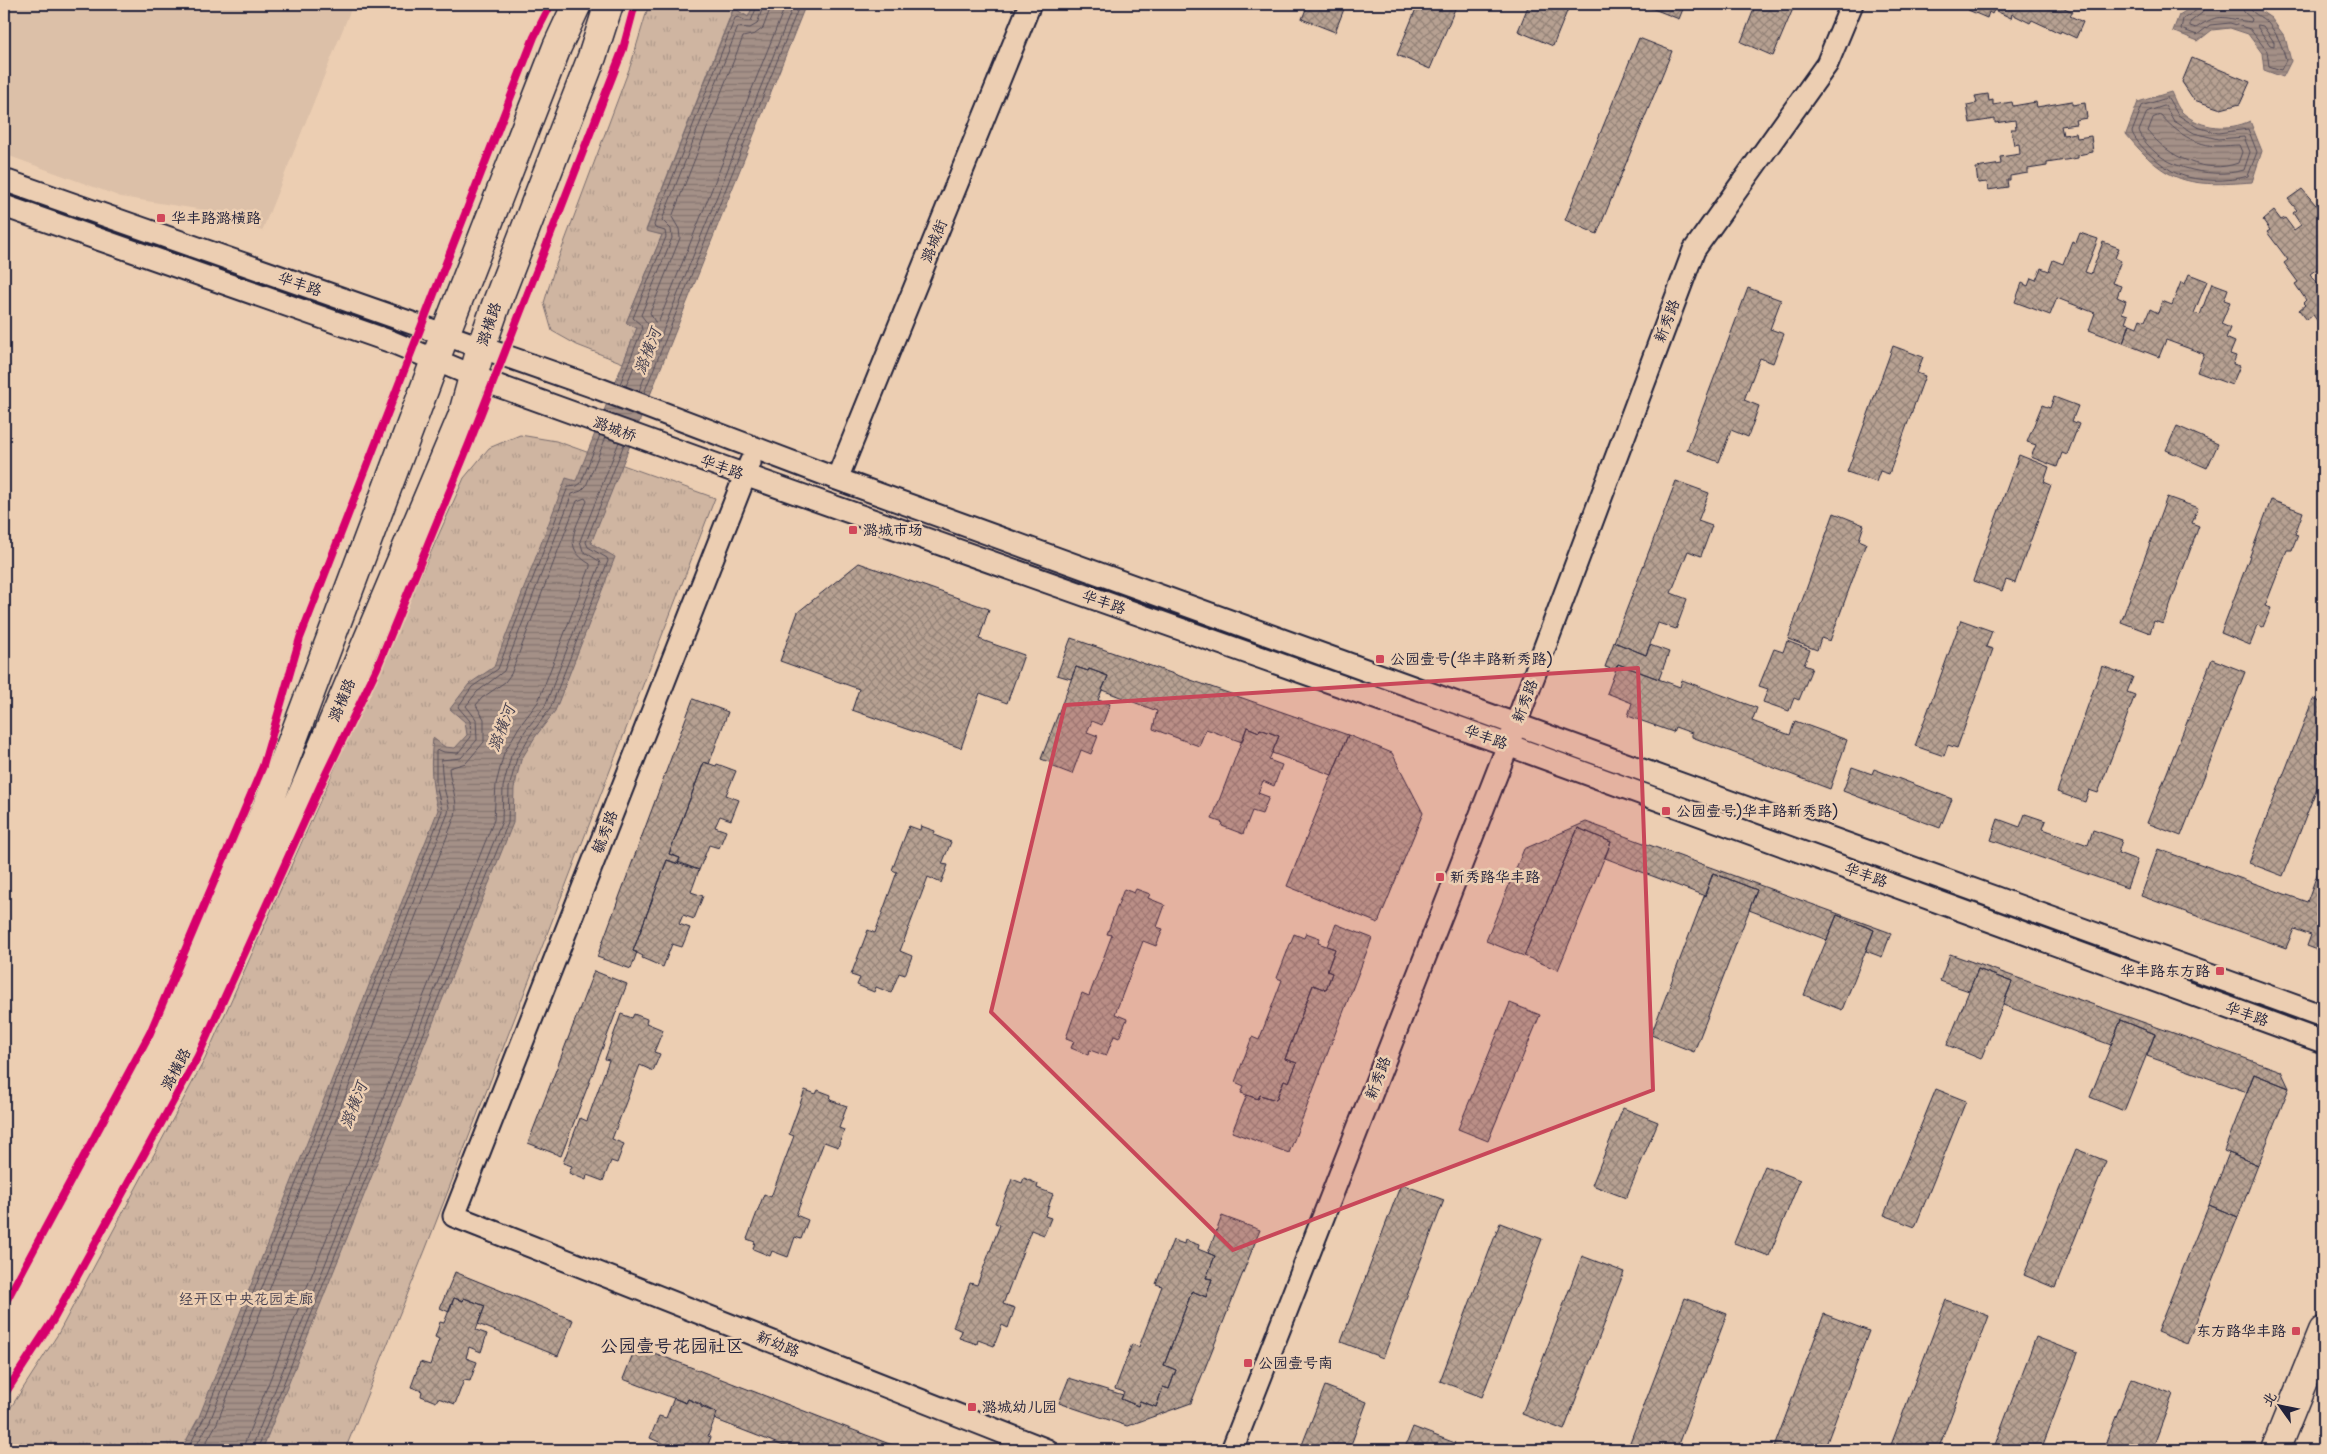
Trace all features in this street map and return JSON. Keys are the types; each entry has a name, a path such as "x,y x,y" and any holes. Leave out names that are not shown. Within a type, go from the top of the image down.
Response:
{"main road":[{"name":"潞横路","path":"4,1327 24,1298 166,1038 270,800 445,334 557,48 577,4"},
{"name":"潞横路","path":"4,1365 41,1310 186,1053 298,805 462,416 480,348 592,57 610,4"},
{"path":"2275,1450 2323,1331"}],"street":[{"name":"潞城街","path":"837,479 1030,4"},
{"name":"新秀路","path":"1232,1450 1508,745 1694,250 1827,64 1852,4"},
{"name":"华丰路","path":"4,180 597,388"},
{"name":"华丰路","path":"4,206 392,342 472,376 584,418"},
{"name":"潞城桥","path":"597,388 657,411"},
{"name":"华丰路","path":"657,411 837,479 2323,1016"},
{"name":"潞城桥","path":"584,418 646,440"},
{"name":"华丰路","path":"646,440 1508,745 2323,1042"},
{"name":"毓秀路","path":"454,1216 756,447"},
{"name":"新幼路","path":"454,1216 1047,1450"}],"highlighted area":[{"path":"1638,668 1653,1090 1233,1250 991,1012 1065,705"}],"shaded area":[{"path":"4,4 353,4 262,231 210,211 121,197 4,154"}],"green space":[{"path":"649,4 754,4 749,17 733,9 646,230 662,235 626,323 637,328 623,363 577,345 552,331 544,303 554,270 631,64"},
{"name":"经开区中央花园走廊","path":"520,435 556,441 715,498 426,1248 345,1450 4,1450 4,1418 58,1334 205,1059 464,478 489,448"}],"water":[{"name":"潞横河","path":"754,4 806,4 591,543 615,557 555,711 535,737 521,760 514,788 513,823 262,1450 181,1450 199,1417 438,810 432,774 433,738 445,747 455,748 467,735 465,722 450,709 469,684 494,667 566,478 576,481 637,328 626,323 662,235 646,231 734,8 748,17"},
{"path":"2197,4 2250,4 2271,18 2285,37 2291,61 2283,77 2264,70 2262,53 2248,34 2230,28 2212,30 2198,41 2173,31 2179,15"},
{"path":"2171,92 2181,111 2198,122 2215,127 2224,127 2250,121 2262,151 2252,182 2212,184 2181,179 2154,163 2141,151 2126,134 2138,102"}],"building":[{"path":"1308,4 1346,4 1335,32 1302,19"},
{"path":"1418,4 1457,4 1430,69 1397,55"},
{"path":"1529,4 1570,4 1553,46 1518,31"},
{"path":"1647,4 1685,4 1679,19 1646,6"},
{"path":"1756,4 1795,4 1773,56 1741,42"},
{"path":"1971,4 2061,4 2060,6 2073,12 2070,16 2083,22 2076,38 2032,20 2030,23 2012,14 2011,18 1994,10 1992,14 1989,12 1987,18 1968,10"},
{"path":"1639,38 1672,51 1597,234 1565,220"},
{"path":"2192,58 2250,82 2240,104 2221,109 2194,100 2182,82"},
{"path":"1988,94 1989,101 1993,100 1993,105 2012,102 2013,106 2036,102 2037,107 2072,101 2072,105 2085,103 2087,118 2075,120 2076,124 2061,126 2063,135 2076,133 2077,138 2091,136 2093,152 2078,155 2078,158 2047,163 2047,166 2028,169 2028,173 2010,176 2010,180 2007,180 2008,187 1988,190 1987,182 1978,183 1976,168 2001,164 2000,157 2020,154 2019,144 2014,145 2011,129 2016,129 2015,120 1995,123 1995,119 1970,123 1967,105 1977,103 1975,96"},
{"path":"2302,189 2323,213 2323,270 2320,272 2317,269 2310,274 2322,289 2318,292 2323,299 2323,320 2319,323 2313,315 2307,320 2299,310 2305,305 2303,303 2306,300 2295,284 2298,282 2284,263 2288,260 2267,232 2270,230 2263,220 2274,211 2281,220 2285,218 2294,230 2301,225 2293,213 2297,210 2288,199"},
{"path":"2080,233 2098,239 2085,272 2091,274 2103,242 2119,248 2115,258 2121,261 2112,283 2121,286 2117,297 2126,301 2122,313 2128,315 2125,323 2130,324 2123,343 2089,330 2095,313 2057,298 2050,315 2015,302 2022,283 2028,286 2031,278 2036,280 2041,268 2049,271 2053,260 2063,264 2072,241 2076,243"},
{"path":"2189,274 2207,281 2194,313 2200,315 2212,283 2228,289 2224,300 2230,302 2221,324 2230,328 2226,338 2235,342 2230,354 2236,356 2233,364 2240,366 2232,385 2197,372 2204,354 2166,340 2159,357 2123,343 2130,324 2137,327 2140,319 2145,321 2150,309 2158,313 2162,301 2172,305 2181,282 2185,284"},
{"path":"1748,288 1781,300 1770,329 1784,334 1773,363 1760,358 1744,400 1759,406 1748,437 1731,430 1719,462 1687,450"},
{"path":"1893,346 1923,357 1917,373 1925,376 1889,474 1880,471 1876,482 1847,472"},
{"path":"2054,397 2078,406 2072,421 2079,424 2067,455 2062,453 2057,467 2031,457 2036,445 2027,442 2042,405 2050,408"},
{"path":"2177,426 2218,444 2207,468 2166,450"},
{"path":"2019,455 2049,467 2044,482 2051,485 2015,583 2006,580 2002,591 1973,581"},
{"path":"1676,481 1709,493 1698,521 1712,526 1701,556 1688,551 1671,593 1687,599 1676,629 1658,623 1646,655 1614,642"},
{"path":"2167,497 2198,508 2192,523 2199,526 2163,624 2154,621 2150,633 2121,622"},
{"path":"2271,500 2303,512 2295,534 2298,535 2292,550 2287,550 2265,606 2271,608 2263,627 2258,625 2250,645 2221,633"},
{"path":"1834,513 1864,525 1859,540 1866,543 1830,641 1821,638 1817,650 1788,639"},
{"path":"859,563 989,609 979,639 1024,655 1007,703 980,693 961,748 852,710 859,689 780,661 798,612"},
{"path":"1961,620 1992,631 1986,647 1993,649 1957,748 1948,745 1944,756 1915,746"},
{"path":"1071,638 1348,735 1332,775 1272,753 1279,736 1260,729 1259,732 1247,727 1242,742 1206,729 1199,746 1153,729 1157,711 1102,690 1108,676 1089,669 1088,671 1076,667 1071,679 1057,675"},
{"path":"1787,641 1810,650 1804,665 1812,668 1799,700 1794,698 1789,711 1763,702 1768,689 1759,686 1774,649 1783,652"},
{"path":"1614,642 1646,655 1650,645 1669,652 1659,679 1618,664 1615,670 1605,667"},
{"path":"2212,659 2245,672 2181,836 2147,823"},
{"path":"1618,664 1680,687 1682,680 1757,708 1752,721 1790,735 1795,721 1847,740 1830,789 1692,737 1692,733 1675,727 1673,732 1628,716 1632,703 1607,693"},
{"path":"2102,666 2133,677 2127,692 2135,695 2098,793 2089,790 2085,802 2057,792"},
{"path":"1076,667 1088,671 1089,669 1108,676 1098,700 1110,704 1102,725 1092,721 1087,732 1098,736 1091,754 1081,750 1072,774 1051,766 1052,763 1041,759"},
{"path":"693,699 728,712 709,764 704,762 669,854 680,858 678,864 667,860 633,951 637,952 631,969 597,957"},
{"path":"2313,699 2323,703 2323,772 2283,876 2249,863"},
{"path":"1247,727 1259,732 1260,729 1279,736 1269,760 1282,765 1274,786 1263,781 1258,793 1269,797 1262,814 1252,811 1243,834 1222,826 1223,823 1212,819"},
{"path":"1348,735 1392,753 1423,813 1378,923 1287,886"},
{"path":"704,762 716,766 717,764 736,771 726,795 739,800 731,820 720,816 715,827 726,831 719,848 709,845 699,870 678,862 680,858 669,854"},
{"path":"1852,767 1872,774 1874,769 1952,799 1940,828 1843,791"},
{"path":"2025,814 2046,821 2043,829 2088,845 2093,830 2122,840 2118,853 2137,860 2127,888 1991,840 1998,819 2020,827"},
{"path":"1586,822 1891,933 1882,957 1866,951 1874,930 1837,915 1827,940 1749,910 1757,890 1713,873 1705,896 1605,858 1611,842 1578,828 1524,956 1486,941 1524,849"},
{"path":"909,826 920,830 921,826 935,831 934,835 951,842 942,864 948,865 941,883 928,877 900,951 912,956 905,975 899,973 891,993 876,987 874,992 857,985 860,978 851,975 868,930 875,933 897,872 892,870"},
{"path":"1578,828 1611,842 1558,970 1524,956"},
{"path":"2158,849 2307,902 2323,858 2323,952 2307,946 2311,935 2294,929 2286,948 2141,896"},
{"path":"667,860 699,870 691,892 703,896 694,919 683,915 679,924 690,928 682,947 672,944 663,967 642,958 643,956 633,951"},
{"path":"1713,873 1757,890 1694,1052 1651,1035"},
{"path":"1124,889 1134,893 1136,889 1150,894 1148,898 1165,905 1157,927 1163,929 1156,946 1143,941 1115,1014 1127,1019 1119,1038 1114,1036 1106,1056 1090,1050 1088,1055 1071,1048 1074,1041 1066,1038 1082,993 1089,996 1112,935 1107,934"},
{"path":"1837,915 1874,930 1842,1010 1804,995"},
{"path":"1336,924 1372,938 1289,1153 1232,1132 1247,1095 1258,1099 1260,1095 1276,1100 1284,1080 1289,1082 1297,1063 1285,1059 1313,985 1326,990 1332,973 1327,971 1335,949 1327,946"},
{"path":"1306,933 1320,938 1318,943 1335,949 1327,971 1332,973 1326,990 1313,985 1285,1059 1297,1063 1289,1082 1284,1080 1276,1100 1260,1095 1258,1099 1241,1093 1244,1086 1235,1082 1252,1037 1259,1040 1282,980 1277,978 1294,934 1304,938"},
{"path":"1950,954 2281,1071 2289,1088 2254,1074 2247,1092 2147,1056 2155,1034 2121,1020 2111,1045 2003,1005 2012,982 1978,969 1969,991 1940,981"},
{"path":"1978,969 2012,982 1981,1059 1947,1045"},
{"path":"594,971 627,984 561,1156 528,1143"},
{"path":"1510,1003 1540,1015 1488,1141 1458,1129"},
{"path":"621,1014 632,1018 634,1014 647,1019 646,1023 663,1030 654,1052 660,1054 653,1071 640,1065 612,1139 624,1144 617,1163 611,1161 603,1181 587,1175 586,1180 569,1173 572,1166 563,1163 580,1118 587,1121 609,1060 605,1059"},
{"path":"2121,1020 2155,1034 2124,1111 2090,1097"},
{"path":"2254,1074 2289,1088 2258,1165 2224,1151"},
{"path":"1936,1089 1966,1101 1915,1227 1884,1215"},
{"path":"805,1090 816,1094 818,1090 831,1095 830,1100 847,1106 839,1128 844,1130 838,1147 824,1142 796,1215 808,1220 801,1239 795,1237 788,1257 772,1251 770,1256 753,1249 755,1242 747,1239 764,1194 771,1197 794,1136 789,1134"},
{"path":"1623,1108 1658,1122 1626,1198 1592,1185"},
{"path":"2076,1149 2106,1161 2055,1288 2024,1275"},
{"path":"2229,1153 2258,1165 2238,1217 2209,1205"},
{"path":"1765,1166 1800,1180 1769,1256 1734,1243"},
{"path":"1024,1178 1038,1184 1037,1188 1053,1194 1045,1216 1051,1218 1044,1235 1031,1230 1003,1304 1015,1308 1008,1328 1002,1325 994,1346 978,1340 977,1344 959,1338 962,1331 953,1327 970,1283 977,1285 1000,1225 995,1223 1012,1179 1022,1183"},
{"path":"1401,1184 1444,1200 1383,1358 1341,1342"},
{"path":"2209,1205 2238,1217 2187,1344 2157,1332"},
{"path":"1222,1216 1260,1230 1191,1403 1127,1426 1059,1403 1069,1378 1123,1395 1121,1399 1138,1406 1140,1401 1156,1407 1163,1387 1169,1389 1176,1370 1164,1365 1192,1291 1206,1297 1212,1279 1206,1278 1215,1256 1208,1253"},
{"path":"1500,1223 1542,1239 1482,1397 1440,1381"},
{"path":"1173,1240 1184,1244 1185,1240 1199,1245 1198,1249 1215,1256 1206,1278 1212,1279 1206,1297 1192,1291 1164,1365 1176,1370 1169,1389 1163,1387 1156,1407 1140,1401 1138,1406 1121,1399 1124,1392 1115,1389 1132,1344 1139,1347 1162,1286 1156,1284"},
{"path":"1582,1256 1624,1272 1564,1430 1522,1414"},
{"path":"455,1272 573,1320 558,1356 478,1324 485,1306 464,1298 463,1301 454,1298 449,1312 440,1308"},
{"path":"454,1298 463,1301 464,1298 485,1306 476,1330 487,1334 481,1352 469,1347 466,1358 477,1362 470,1381 464,1380 455,1404 438,1398 436,1402 421,1396 422,1391 411,1387 420,1362 430,1365 439,1339 435,1337 440,1322 444,1323"},
{"path":"1685,1298 1727,1314 1676,1450 1627,1450"},
{"path":"1946,1300 1989,1316 1938,1450 1889,1450"},
{"path":"1824,1314 1869,1331 1824,1450 1773,1450"},
{"path":"2036,1337 2078,1353 2041,1450 1993,1450"},
{"path":"636,1346 905,1450 794,1450 714,1419 717,1413 701,1407 701,1404 688,1399 686,1403 623,1379"},
{"path":"2131,1378 2173,1394 2152,1450 2103,1450"},
{"path":"1325,1386 1367,1402 1349,1450 1300,1450"},
{"path":"674,1398 686,1403 688,1399 717,1413 708,1436 711,1437 706,1450 661,1450 664,1444 650,1438 659,1416 666,1418"},
{"path":"1413,1427 1455,1443 1452,1450 1404,1450"}],"cycle path":[{"path":"4,1305 150,1033 263,766 300,638 534,37 551,4"},
{"path":"4,1395 53,1320 198,1056 323,780 377,668 469,444 623,49 635,4"}],"place":[{"name":"华丰路潞横路","path":"161,218"},
{"name":"潞城市场","path":"853,530"},
{"name":"公园壹号(华丰路新秀路)","path":"1380,659"},
{"name":"公园壹号)华丰路新秀路)","path":"1666,811"},
{"name":"新秀路华丰路","path":"1440,877"},
{"name":"华丰路东方路","path":"2220,971"},
{"name":"东方路华丰路","path":"2296,1331"},
{"name":"公园壹号南","path":"1248,1363"},
{"name":"潞城幼儿园","path":"972,1407"}],"district":[{"name":"公园壹号花园社区","path":"672,1346"}]}
